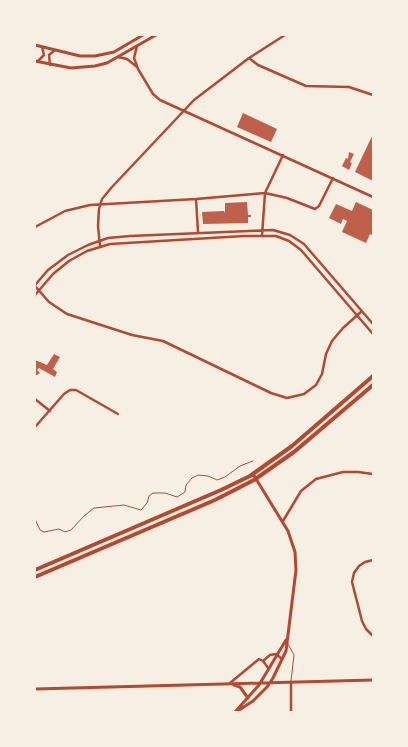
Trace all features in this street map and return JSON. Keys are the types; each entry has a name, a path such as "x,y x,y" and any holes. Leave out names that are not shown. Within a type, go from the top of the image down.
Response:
{"main road":[{"path":"35,570 221,490 253,474 292,446 373,376"},
{"path":"35,577 222,497 256,479 294,452 373,385"}],"street":[{"path":"35,45 80,56 98,56 114,52 143,35"},
{"path":"36,62 71,68 88,68 105,64 156,35"},
{"path":"100,246 98,241 98,220 100,204 112,187 183,111 207,89 248,58 284,35"},
{"path":"138,45 134,58 156,97 373,197"},
{"path":"36,62 44,55 42,47"},
{"path":"50,65 49,55 55,50"},
{"path":"116,57 127,59 138,68"},
{"path":"248,58 258,65 306,86 349,87 373,95"},
{"path":"262,236 265,193 283,155"},
{"path":"35,226 56,214 71,209 100,204 265,193 288,198 312,209 319,206 333,178"},
{"path":"196,199 198,232"},
{"path":"362,311 331,342 326,354 322,374 316,385 301,396 284,397 271,393 165,341 132,335 67,314 54,306 35,286 58,262 79,249 98,241 119,237 198,232 262,229 281,231 301,241 362,311 373,324"},
{"path":"184,233 184,239"},
{"path":"35,295 53,274 69,261 84,252 100,246 120,242 184,239 262,236 282,238 297,246 373,334"},
{"path":"35,427 65,392 73,389 118,414"},
{"path":"35,399 50,411"},
{"path":"283,521 301,491 316,479 341,472 373,474"},
{"path":"235,712 258,696 270,682 282,659 287,642 296,560 292,540 283,521 253,474"},
{"path":"373,560 359,566 354,573 352,582 362,621 373,636"},
{"path":"235,712 260,683 277,654 287,642"},
{"path":"262,661 272,654 277,654"},
{"path":"277,654 282,659"},
{"path":"229,684 257,660 260,659 269,669"},
{"path":"35,689 373,680"},
{"path":"291,682 291,712"},
{"path":"229,684 240,687 248,698"}],"lane":[{"path":"287,642 294,653 291,682"}],"path":[{"path":"35,519 40,530 44,532 59,529 65,532 71,530 94,508 124,505 141,510 153,493 165,493 177,497 185,492 186,485 192,478 198,475 208,476 217,480 225,477 240,466 253,461"}],"building":[{"path":"243,113 277,129 271,142 237,127"},
{"path":"373,134 373,181 355,172"},
{"path":"349,152 354,154 349,170 342,166 346,158 348,159"},
{"path":"247,202 248,215 251,215 251,217 248,217 248,223 203,224 202,212 224,211 225,213 225,203"},
{"path":"356,202 373,210 373,236 370,234 366,243 342,232 347,221 343,219 341,224 329,218 336,204 352,211"},
{"path":"54,354 60,357 53,369 57,372 55,377 39,368 37,370 40,373 35,375 35,360 47,365"}]}
